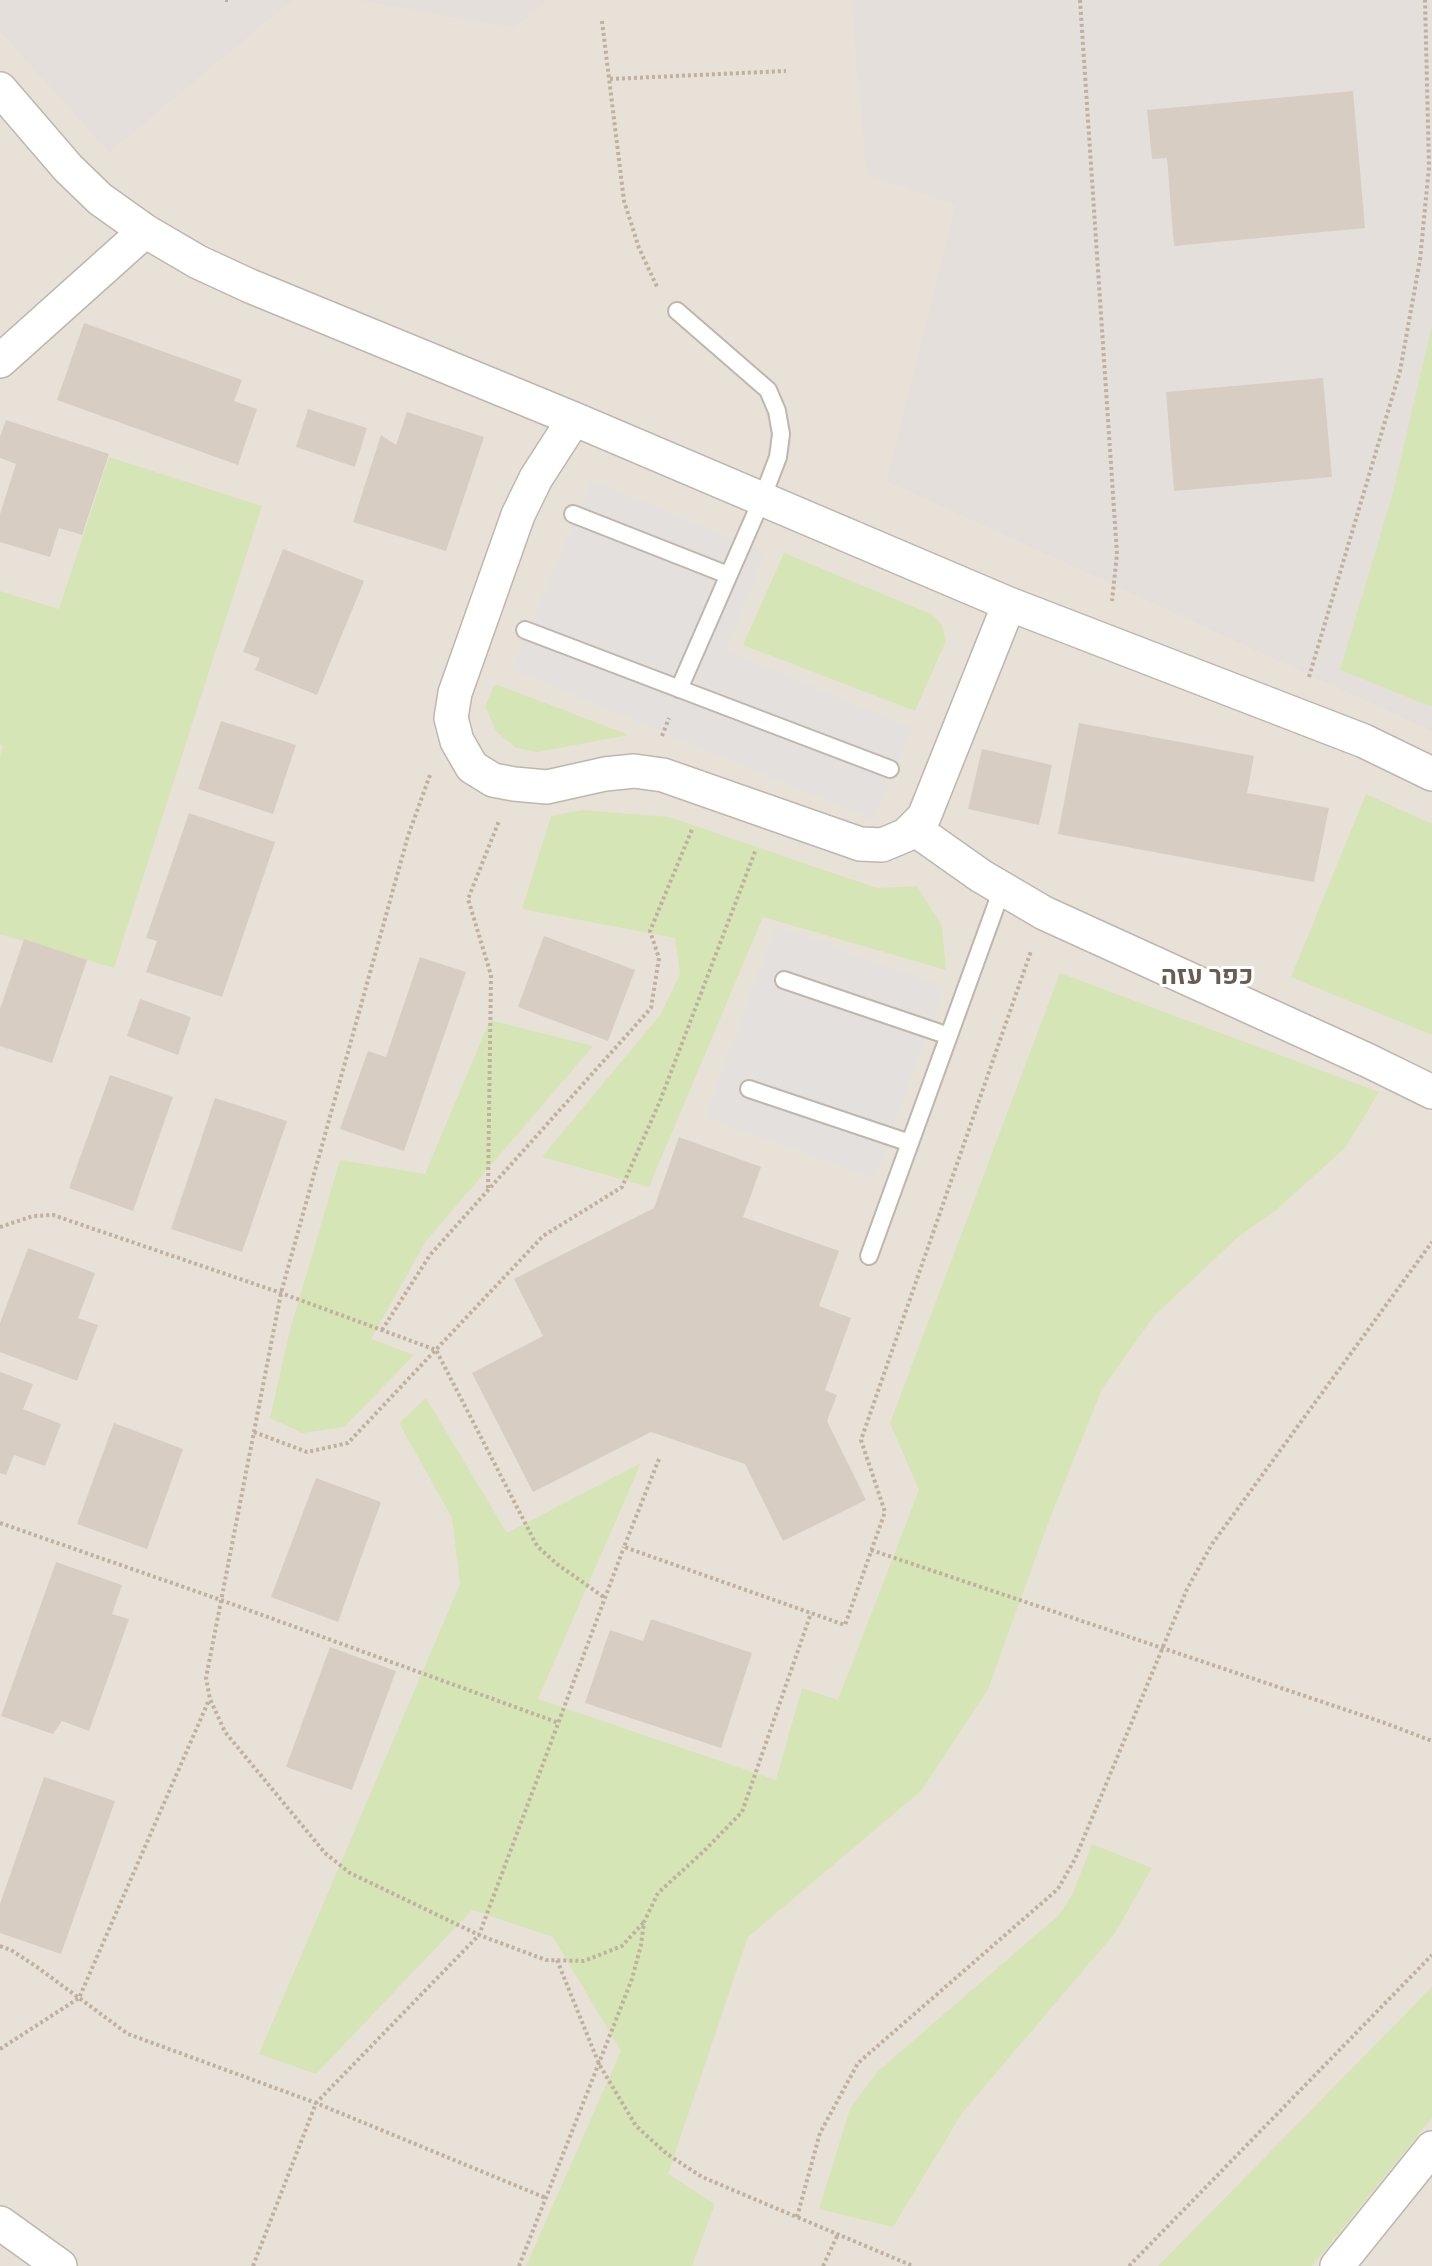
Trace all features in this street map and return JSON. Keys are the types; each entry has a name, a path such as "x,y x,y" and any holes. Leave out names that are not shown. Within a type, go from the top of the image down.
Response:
{"street":[{"path":"0,89 68,168 100,199 145,231 198,262 250,286 574,418 1009,604 1364,741 1432,774"},
{"path":"0,361 145,231"},
{"path":"574,418 536,478 518,515 455,693 451,718 457,741 472,767 493,780 547,787 605,774 634,771 663,775 860,844 882,845 906,835 924,817 1009,604"},
{"path":"913,828 1002,889 1044,913 1369,1060 1432,1092"},
{"path":"1337,2266 1432,2148"},
{"path":"0,2223 60,2266"}],"lane":[{"path":"677,311 768,390 777,411 781,434 778,457 762,499 679,689"},
{"path":"573,514 728,575"},
{"path":"525,630 890,769"},
{"path":"869,1256 1002,889"},
{"path":"784,980 949,1036"},
{"path":"749,1089 910,1143"}],"path":[{"path":"225,0 231,0"},
{"path":"1080,0 1117,554 1107,641"},
{"path":"1298,716 1400,371 1418,271 1429,167 1425,0"},
{"path":"602,21 624,201 639,248 658,289 677,311"},
{"path":"610,79 786,71"},
{"path":"648,773 679,689"},
{"path":"451,718 408,836 281,1293 206,1678 210,1699 225,1732 325,1853 350,1873 479,1935 546,1960 584,1961 622,1946 644,1922 658,1893 742,1812 811,1613"},
{"path":"488,1189 491,975 468,899 514,784"},
{"path":"382,1330 430,1255 651,1008 658,958 650,932 708,790"},
{"path":"254,1432 308,1452 348,1443 543,1236 622,1187 660,1101 770,812"},
{"path":"624,1546 845,1625 885,1512 861,1440 1044,913"},
{"path":"0,1227 33,1216 53,1215 281,1293 436,1350 537,1546 557,1564 605,1598"},
{"path":"797,2217 820,2133 858,2063 1058,1889 1075,1859 1187,1588 1212,1544 1432,1242"},
{"path":"253,2266 316,2103 479,1935 624,1546 659,1459"},
{"path":"0,1523 221,1600 559,1723"},
{"path":"872,1550 1385,1723 1432,1741"},
{"path":"0,2049 79,1998 210,1699"},
{"path":"519,2266 632,1979 641,1945 644,1922"},
{"path":"0,1946 11,1950 128,2034 316,2103 546,2199"},
{"path":"1129,2266 1432,1955"},
{"path":"557,1960 599,2064 636,2126 667,2154 702,2177 913,2266"},
{"path":"823,2266 838,2234"}],"shaded area":[{"name":"כפר עזה","path":"0,0 1432,0 1432,2266 0,2266"},
{"path":"0,0 292,0 109,152 0,31"},
{"path":"356,0 546,0 515,28"},
{"path":"851,0 1432,0 1432,731 887,481 956,205 867,175"},
{"path":"592,480 765,553 725,650 912,728 874,820 512,669"},
{"path":"776,926 944,987 874,1178 705,1117"}],"green space":[{"path":"1432,325 1432,707 1340,670 1392,496"},
{"path":"109,457 262,506 114,968 0,934 0,756 3,746 0,744 0,591 59,609"},
{"path":"784,553 931,614 942,625 946,641 915,711 743,645"},
{"path":"495,684 629,735 537,752 516,748 496,731 485,706"},
{"path":"1366,794 1432,824 1432,1035 1291,977"},
{"path":"583,810 669,817 877,888 917,886 942,926 946,970 763,917 649,1187 542,1157 661,1014 680,974 675,938 522,909 551,816"},
{"path":"1060,973 1379,1092 1345,1148 1276,1210 1238,1237 1154,1316 1102,1389 1049,1521 988,1689 922,1790 748,1937 668,2174 715,2204 692,2266 526,2266 621,2051 553,1937 472,1910 316,2074 259,2054 460,1584 452,1518 399,1423 426,1398 507,1533 641,1463 538,1699 776,1780 802,1688 838,1700 919,1490 890,1423"},
{"path":"490,1020 593,1046 426,1241 371,1339 414,1355 344,1427 302,1433 270,1418 290,1330 340,1160 425,1174"},
{"path":"1092,1844 1152,1868 1115,1933 962,2113 893,2227 819,2209 850,2109 877,2072 1059,1915 1073,1893"},
{"path":"1432,1987 1432,2118 1312,2266 1158,2266"}],"building":[{"path":"1353,91 1365,228 1174,246 1167,158 1152,159 1147,110"},
{"path":"84,323 242,380 234,401 257,409 238,465 57,400"},
{"path":"1323,378 1332,477 1174,491 1166,392"},
{"path":"308,409 367,428 355,467 296,447"},
{"path":"407,412 484,437 446,551 353,522 381,435 396,445"},
{"path":"6,420 109,454 82,535 59,528 50,557 0,542 0,514 16,464 0,458 0,437"},
{"path":"283,549 364,581 317,695 255,670 260,658 243,652"},
{"path":"221,721 296,745 273,814 198,789"},
{"path":"1079,723 1254,756 1247,793 1329,808 1314,882 1058,834"},
{"path":"982,749 1052,765 1039,825 968,809"},
{"path":"189,813 275,842 222,997 146,972 157,941 146,938"},
{"path":"544,936 635,970 608,1041 518,1007"},
{"path":"24,939 87,960 52,1063 0,1046 0,1009"},
{"path":"420,957 466,972 404,1151 340,1129 368,1051 386,1057"},
{"path":"140,999 191,1017 178,1055 127,1036"},
{"path":"110,1075 173,1097 133,1211 69,1188"},
{"path":"215,1098 287,1121 242,1252 171,1229"},
{"path":"679,1137 761,1167 743,1217 839,1251 819,1306 851,1318 825,1390 837,1395 827,1421 866,1500 783,1541 745,1464 651,1432 533,1492 472,1373 543,1336 514,1279 654,1208"},
{"path":"28,1248 95,1273 78,1318 98,1325 77,1381 0,1352 0,1323"},
{"path":"0,1372 33,1384 23,1409 61,1424 45,1466 14,1455 6,1475 0,1473"},
{"path":"114,1423 183,1449 147,1549 77,1524"},
{"path":"316,1478 381,1502 338,1622 271,1597"},
{"path":"56,1562 122,1585 112,1614 129,1619 89,1731 62,1721 53,1734 1,1716"},
{"path":"651,1619 752,1653 721,1748 585,1703 610,1630 643,1641"},
{"path":"330,1647 396,1671 352,1790 286,1767"},
{"path":"44,1777 115,1801 61,1954 0,1933 0,1904"}],"district":[{"name":"כפר עזה","path":"1207,976"}]}
